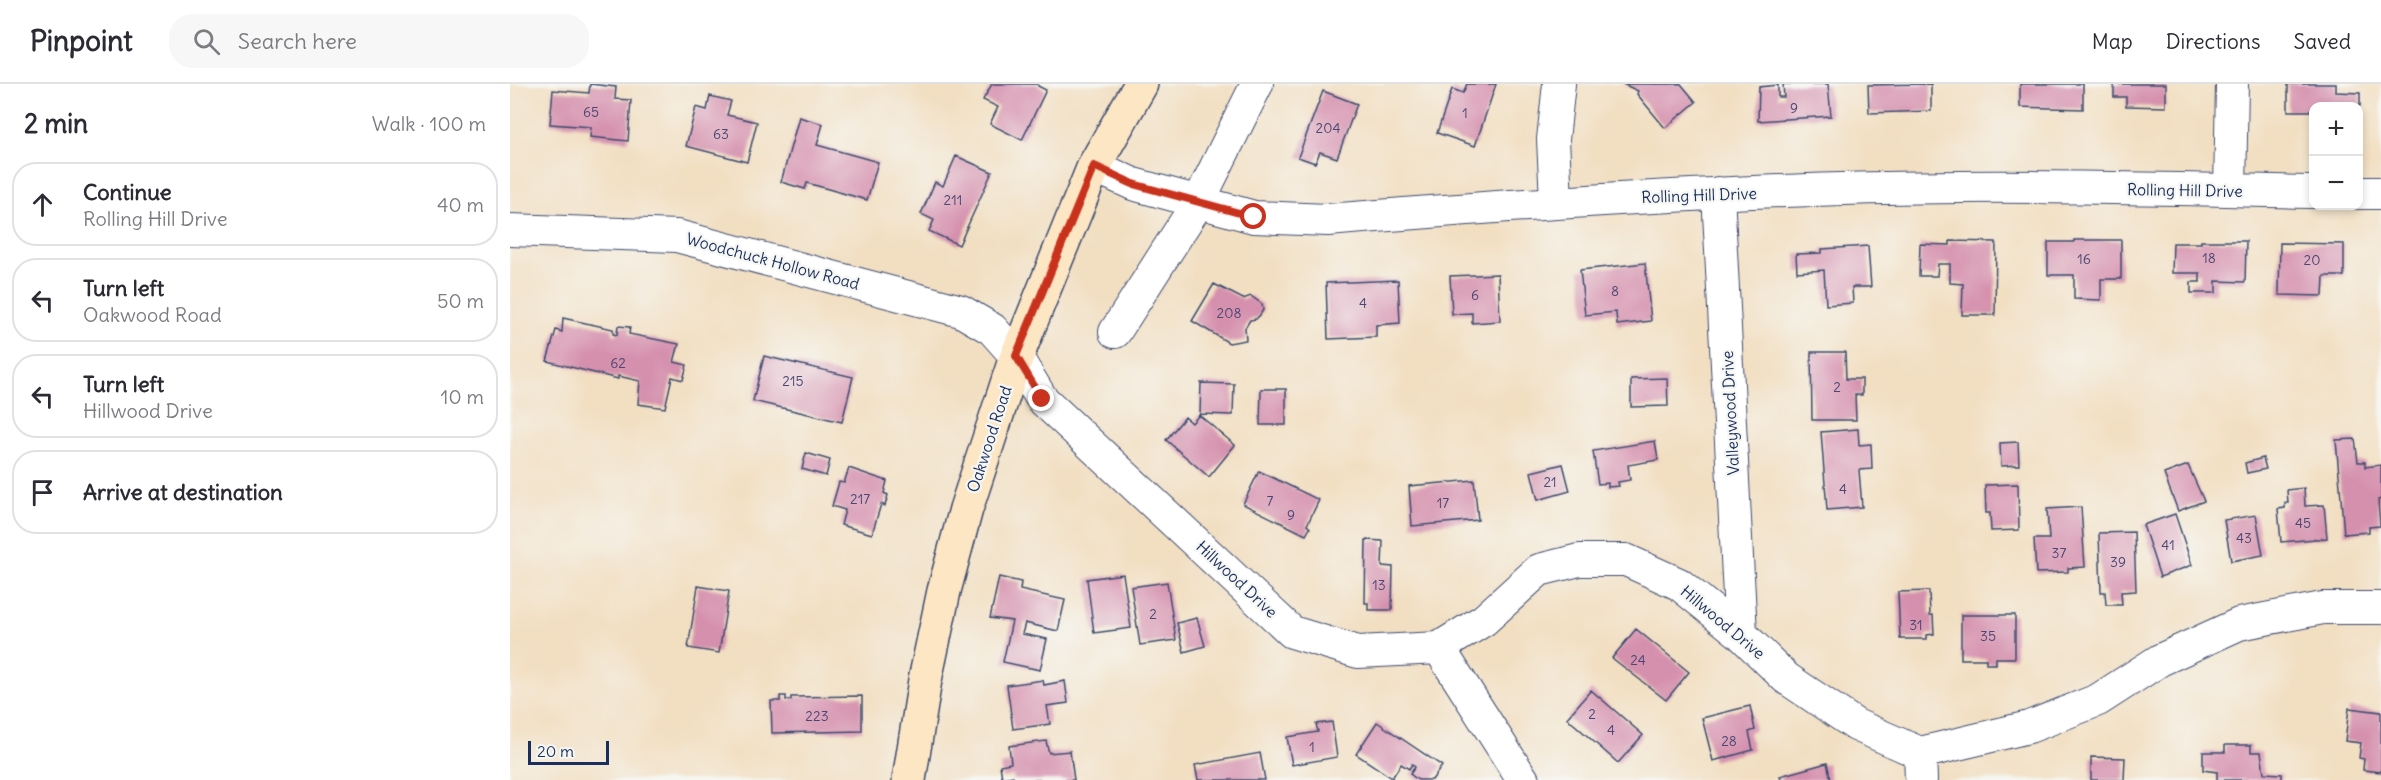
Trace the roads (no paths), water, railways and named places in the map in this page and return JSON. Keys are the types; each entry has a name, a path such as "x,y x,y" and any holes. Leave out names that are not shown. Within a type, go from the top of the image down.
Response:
{"main road":[{"name":"Oakwood Road","path":"909,780 925,680 944,591 966,509 1016,356 1094,166 1141,84"}],"street":[{"path":"1116,332 1199,201 1257,84"},
{"path":"1556,201 1553,140 1559,84"},
{"path":"2230,190 2232,84"},
{"name":"Rolling Hill Drive","path":"1094,166 1133,184 1254,217 1291,220 1328,220 1556,201 1718,193 1961,187 2309,192"},
{"name":"Valleywood Drive","path":"1718,193 1741,634"},
{"path":"2363,193 2381,194"},
{"name":"Woodchuck Hollow Road","path":"510,230 678,236 961,311 992,329 1016,356"},
{"name":"Hillwood Drive","path":"1016,356 1042,399 1292,632 1358,652 1439,648 1484,620 1539,570 1579,560 1626,560 1678,584 1741,634 1786,678 1920,766 2098,700 2160,660 2239,624 2323,608 2381,608"},
{"path":"1439,648 1523,780"}]}
